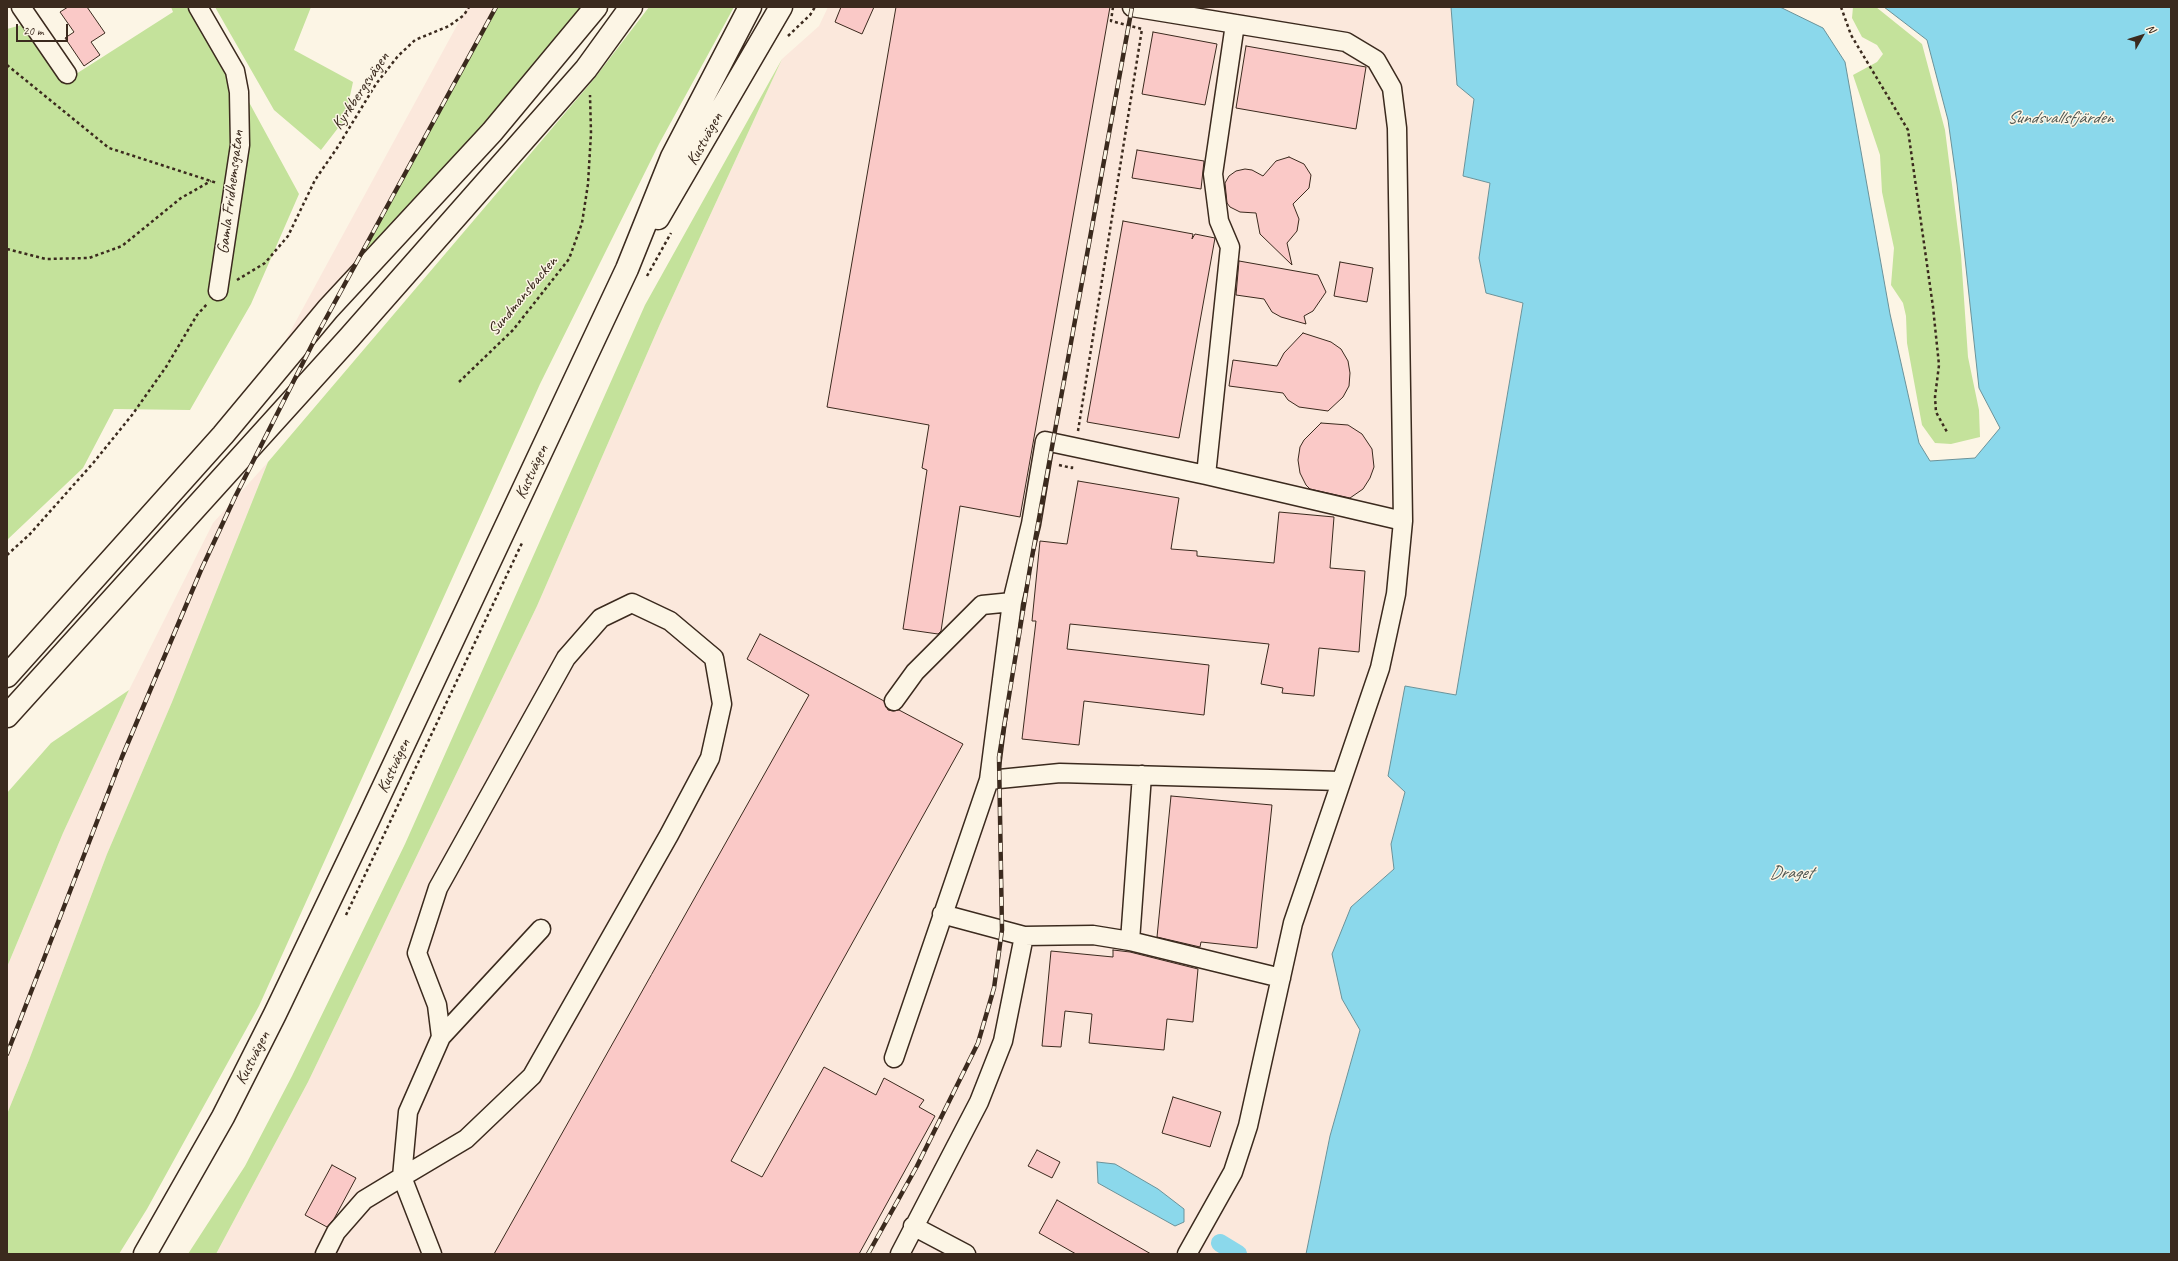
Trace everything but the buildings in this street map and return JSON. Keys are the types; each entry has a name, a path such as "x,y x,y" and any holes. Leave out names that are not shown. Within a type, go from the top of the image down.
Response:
{"main road":[{"path":"7,676 223,435 328,309 492,132 596,7"},
{"path":"7,716 349,338 586,68 631,7"},
{"name":"Kustvägen","path":"144,1254 223,1117 275,1014 375,806 627,269 672,157 750,7"},
{"name":"Kustvägen","path":"627,269 684,176 781,7"}],"street":[{"path":"7,12 11,7"},
{"path":"21,7 67,74"},
{"name":"Gamla Fridhemsgatan","path":"198,7 235,71 239,92 240,145 218,291"},
{"path":"1132,7 1346,42 1376,60 1392,88 1397,128 1402,521 1396,594 1380,668 1340,781 1293,923 1248,1126 1233,1172 1187,1254"},
{"path":"1206,476 1230,248 1219,221 1213,174 1235,24"},
{"path":"894,1058 989,780 1012,602 1031,524 1045,442 1206,476 1402,521"},
{"path":"894,701 915,672 982,605 1012,602"},
{"path":"325,1254 336,1232 364,1200 466,1139 532,1076 669,835 710,758 722,704 714,658 670,621 632,603 601,618 566,658 438,888 417,953 437,1005 442,1036"},
{"path":"989,780 1060,773 1340,781"},
{"path":"1130,940 1142,775"},
{"path":"942,914 1024,936 1093,935 1130,940 1281,978"},
{"path":"432,1254 402,1177 408,1112 442,1036 542,928"},
{"path":"900,1254 913,1226 979,1102 1004,1041 1024,936"},
{"path":"913,1226 966,1254"}],"path":[{"name":"Kyrkbergsvägen","path":"7,555 30,534 99,456 132,415 166,367 197,315 218,291 265,263 288,236 310,194 315,180 338,148 376,84 398,56 415,40 449,26 464,15 469,7"},
{"path":"783,40 793,32 815,7"},
{"path":"1041,462 1072,468 1142,29 1111,21 1113,7"},
{"path":"1841,7 1851,34 1908,130 1933,306 1939,366 1935,397 1936,412 1947,432"},
{"path":"7,65 109,148 234,188"},
{"name":"Sundmansbacken","path":"459,382 513,330 569,259 582,223 588,184 591,133 590,92"},
{"path":"7,248 46,259 89,258 122,246 181,198 211,181"},
{"path":"646,279 672,230"},
{"path":"343,922 418,766 523,539"}],"shaded area":[{"path":"467,7 498,7 347,276 284,343"},
{"path":"828,7 1451,7 1457,85 1474,99 1463,176 1490,183 1479,258 1486,293 1523,303 1456,695 1406,686 1405,792 1391,844 1394,869 1351,907 1342,999 1360,1030 1330,1136 1306,1254 216,1254 308,1082 537,606 660,324 782,59 819,26"},
{"path":"268,462 172,702 107,854 7,1114 7,967 63,833 129,690 213,523"}],"green space":[{"path":"171,7 189,7 244,93 299,194 251,304 190,410 114,409 83,468 7,540 7,29 25,24 65,81 173,12"},
{"path":"215,7 311,7 294,50 353,82 345,119 321,150 274,110"},
{"path":"498,7 584,7 486,127 347,276"},
{"path":"649,7 734,7 659,144 540,384 259,1006 147,1209 119,1254 7,1254 7,1114 107,854 172,702 268,462 594,79"},
{"path":"1853,7 1876,7 1922,44 1945,130 1961,255 1968,357 1979,410 1980,437 1951,444 1935,443 1922,425 1907,343 1906,316 1903,303 1891,285 1894,248 1882,192 1880,155 1853,75 1877,62 1883,54 1877,45 1862,37 1852,18"},
{"path":"782,59 660,324 537,606 308,1082 216,1254 188,1254 245,1166 292,1076 405,844 645,305"},
{"path":"129,690 63,833 7,967 7,793 51,743"}],"water":[{"name":"Draget","path":"1451,7 1780,7 1823,28 1845,62 1890,314 1919,443 1930,461 1975,458 2000,428 1979,388 1957,184 1948,120 1927,40 1884,7 2171,7 2171,1254 1306,1254 1330,1136 1360,1030 1342,999 1332,954 1351,907 1394,869 1391,844 1405,792 1388,776 1405,686 1456,695 1523,303 1486,293 1479,258 1490,183 1463,176 1474,99 1457,85"},
{"path":"1097,1162 1115,1164 1158,1189 1184,1209 1184,1222 1175,1226 1098,1183"}],"waterway":[{"path":"1220,1243 1238,1254"}],"railway":[{"path":"7,1054 122,757 201,570 235,497 318,333 496,7"},
{"path":"868,1254 917,1166 978,1043 994,988 1002,930 999,757 1030,568 1132,7"}],"water label":[{"name":"Sundsvallsfjärden","path":"2060,118"}]}
